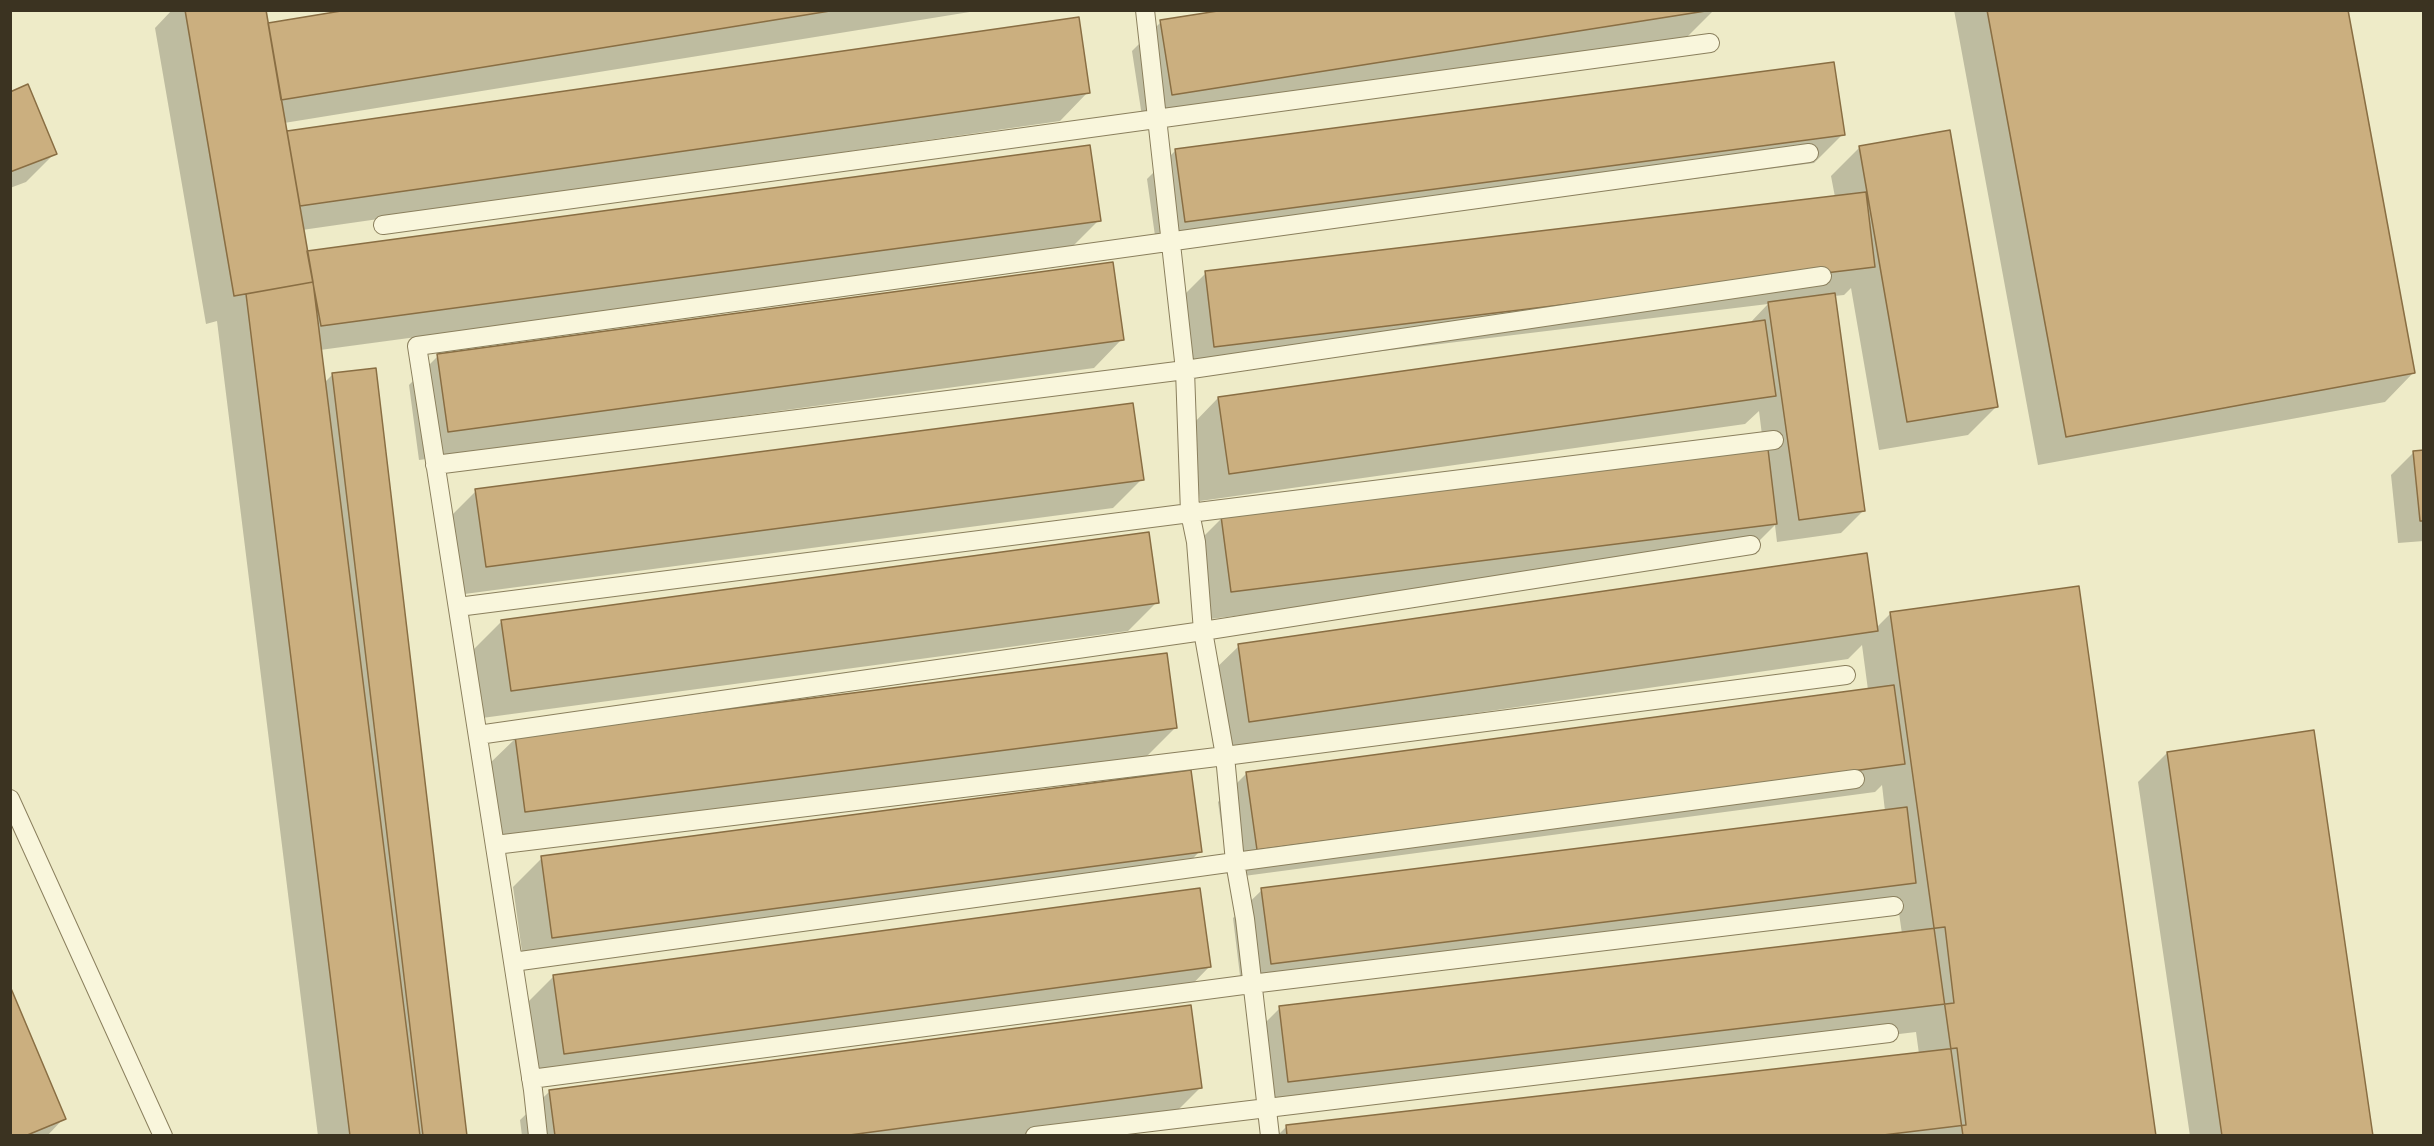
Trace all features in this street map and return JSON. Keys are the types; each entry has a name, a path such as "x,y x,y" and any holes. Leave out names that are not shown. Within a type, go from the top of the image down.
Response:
{"lane":[{"path":"1145,10 1185,370 1190,513 1196,542 1203,632 1225,756 1234,862 1245,919 1270,1136"},
{"path":"383,225 1156,117 1710,43"},
{"path":"538,1136 417,346 1809,153"},
{"path":"435,465 1185,370 1822,276"},
{"path":"458,607 1774,440"},
{"path":"478,735 1203,632 1751,545"},
{"path":"495,845 1225,756 1846,675"},
{"path":"513,962 1855,779"},
{"path":"10,799 164,1136"},
{"path":"531,1079 1251,984 1894,906"},
{"path":"1035,1136 1889,1033"}],"building":[{"path":"185,10 266,10 313,282 234,296"},
{"path":"347,10 836,10 281,100 268,23"},
{"path":"1224,10 1712,10 1172,95 1160,20"},
{"path":"1987,10 2348,10 2415,373 2066,437"},
{"path":"1079,17 1090,93 300,206 287,131"},
{"path":"1834,62 1845,135 1185,222 1175,149"},
{"path":"28,84 57,154 10,172 10,92"},
{"path":"1950,130 1998,407 1907,422 1859,146"},
{"path":"1090,145 1101,221 321,326 307,251"},
{"path":"1866,192 1875,267 1214,347 1205,271"},
{"path":"1113,262 1124,340 448,432 437,354"},
{"path":"313,282 420,1136 350,1136 246,294"},
{"path":"1835,293 1865,511 1799,520 1768,302"},
{"path":"1765,320 1776,396 1229,474 1218,397"},
{"path":"376,368 467,1136 423,1136 332,373"},
{"path":"1133,403 1144,480 486,567 475,489"},
{"path":"1768,449 1777,524 1231,592 1221,516"},
{"path":"2424,450 2424,521 2420,521 2413,451"},
{"path":"1149,532 1159,603 511,691 501,620"},
{"path":"1867,553 1878,631 1249,722 1238,644"},
{"path":"2079,586 2156,1136 1963,1136 1890,612"},
{"path":"1167,653 1177,728 525,812 515,736"},
{"path":"1894,685 1905,764 1257,850 1246,772"},
{"path":"2314,730 2373,1136 2222,1136 2167,752"},
{"path":"1191,770 1202,852 552,938 541,856"},
{"path":"1907,807 1916,883 1271,964 1261,888"},
{"path":"1200,888 1211,967 564,1054 553,975"},
{"path":"1945,927 1954,1003 1288,1082 1279,1006"},
{"path":"10,986 66,1119 25,1136 10,1136"},
{"path":"1191,1005 1202,1088 842,1136 555,1136 549,1090"},
{"path":"1957,1048 1966,1125 1875,1136 1287,1136 1286,1125"}]}
